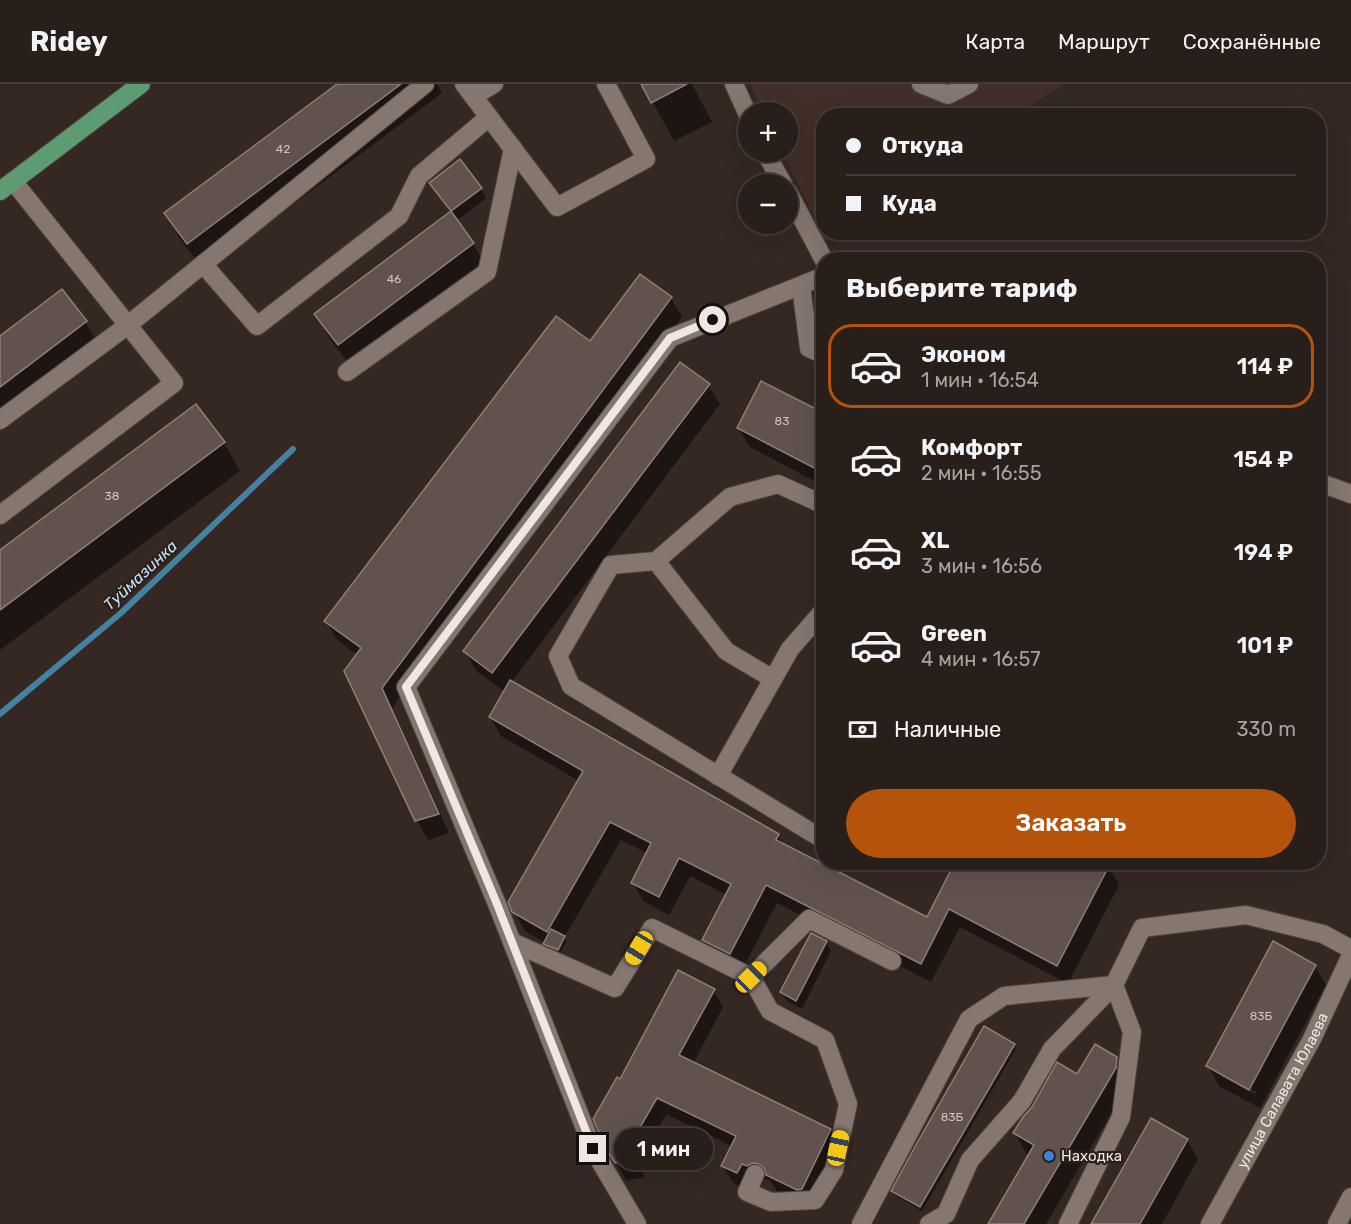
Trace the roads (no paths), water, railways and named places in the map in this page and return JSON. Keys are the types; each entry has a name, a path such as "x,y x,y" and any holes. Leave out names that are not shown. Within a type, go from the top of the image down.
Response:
{"main road":[{"path":"6,186 141,84"}],"street":[{"path":"0,420 128,325 424,84"},
{"path":"494,84 469,90 557,207 646,159 606,84"},
{"path":"734,84 742,102"},
{"path":"921,84 948,95 969,84"},
{"path":"203,264 256,326 399,216 418,176 489,117"},
{"path":"346,372 487,272 513,148"},
{"path":"0,515 174,383 128,325 6,186"},
{"path":"798,213 820,252"},
{"path":"637,1224 593,1149 512,942 406,687 670,338 816,279"},
{"path":"801,286 809,348 816,351"},
{"path":"816,501 778,484 730,497 656,561 611,565 558,656 571,686 816,835"},
{"path":"1326,485 1351,495"},
{"path":"656,561 726,651 773,679"},
{"path":"718,776 790,649 816,619"},
{"path":"929,1224 946,1214 970,1160 1022,1101 1052,1049 1114,985 1142,928 1246,915 1323,934 1351,949"},
{"path":"751,977 809,919 892,961"},
{"path":"512,942 615,988 652,928 751,977 770,1011 825,1040 848,1104 834,1170 815,1200 771,1202 747,1192 755,1174"},
{"name":"улица Салавата Юлаева","path":"1210,1224 1312,1039 1351,955"},
{"path":"861,1224 969,1019 1004,996 1114,985"},
{"path":"1068,1224 1121,1118 1132,1032 1114,985"},
{"path":"1337,1224 1351,1197"}],"waterway":[{"name":"Туймазинка","path":"0,714 121,613 293,449"}],"place":[{"name":"Находка","path":"1049,1156"}]}
